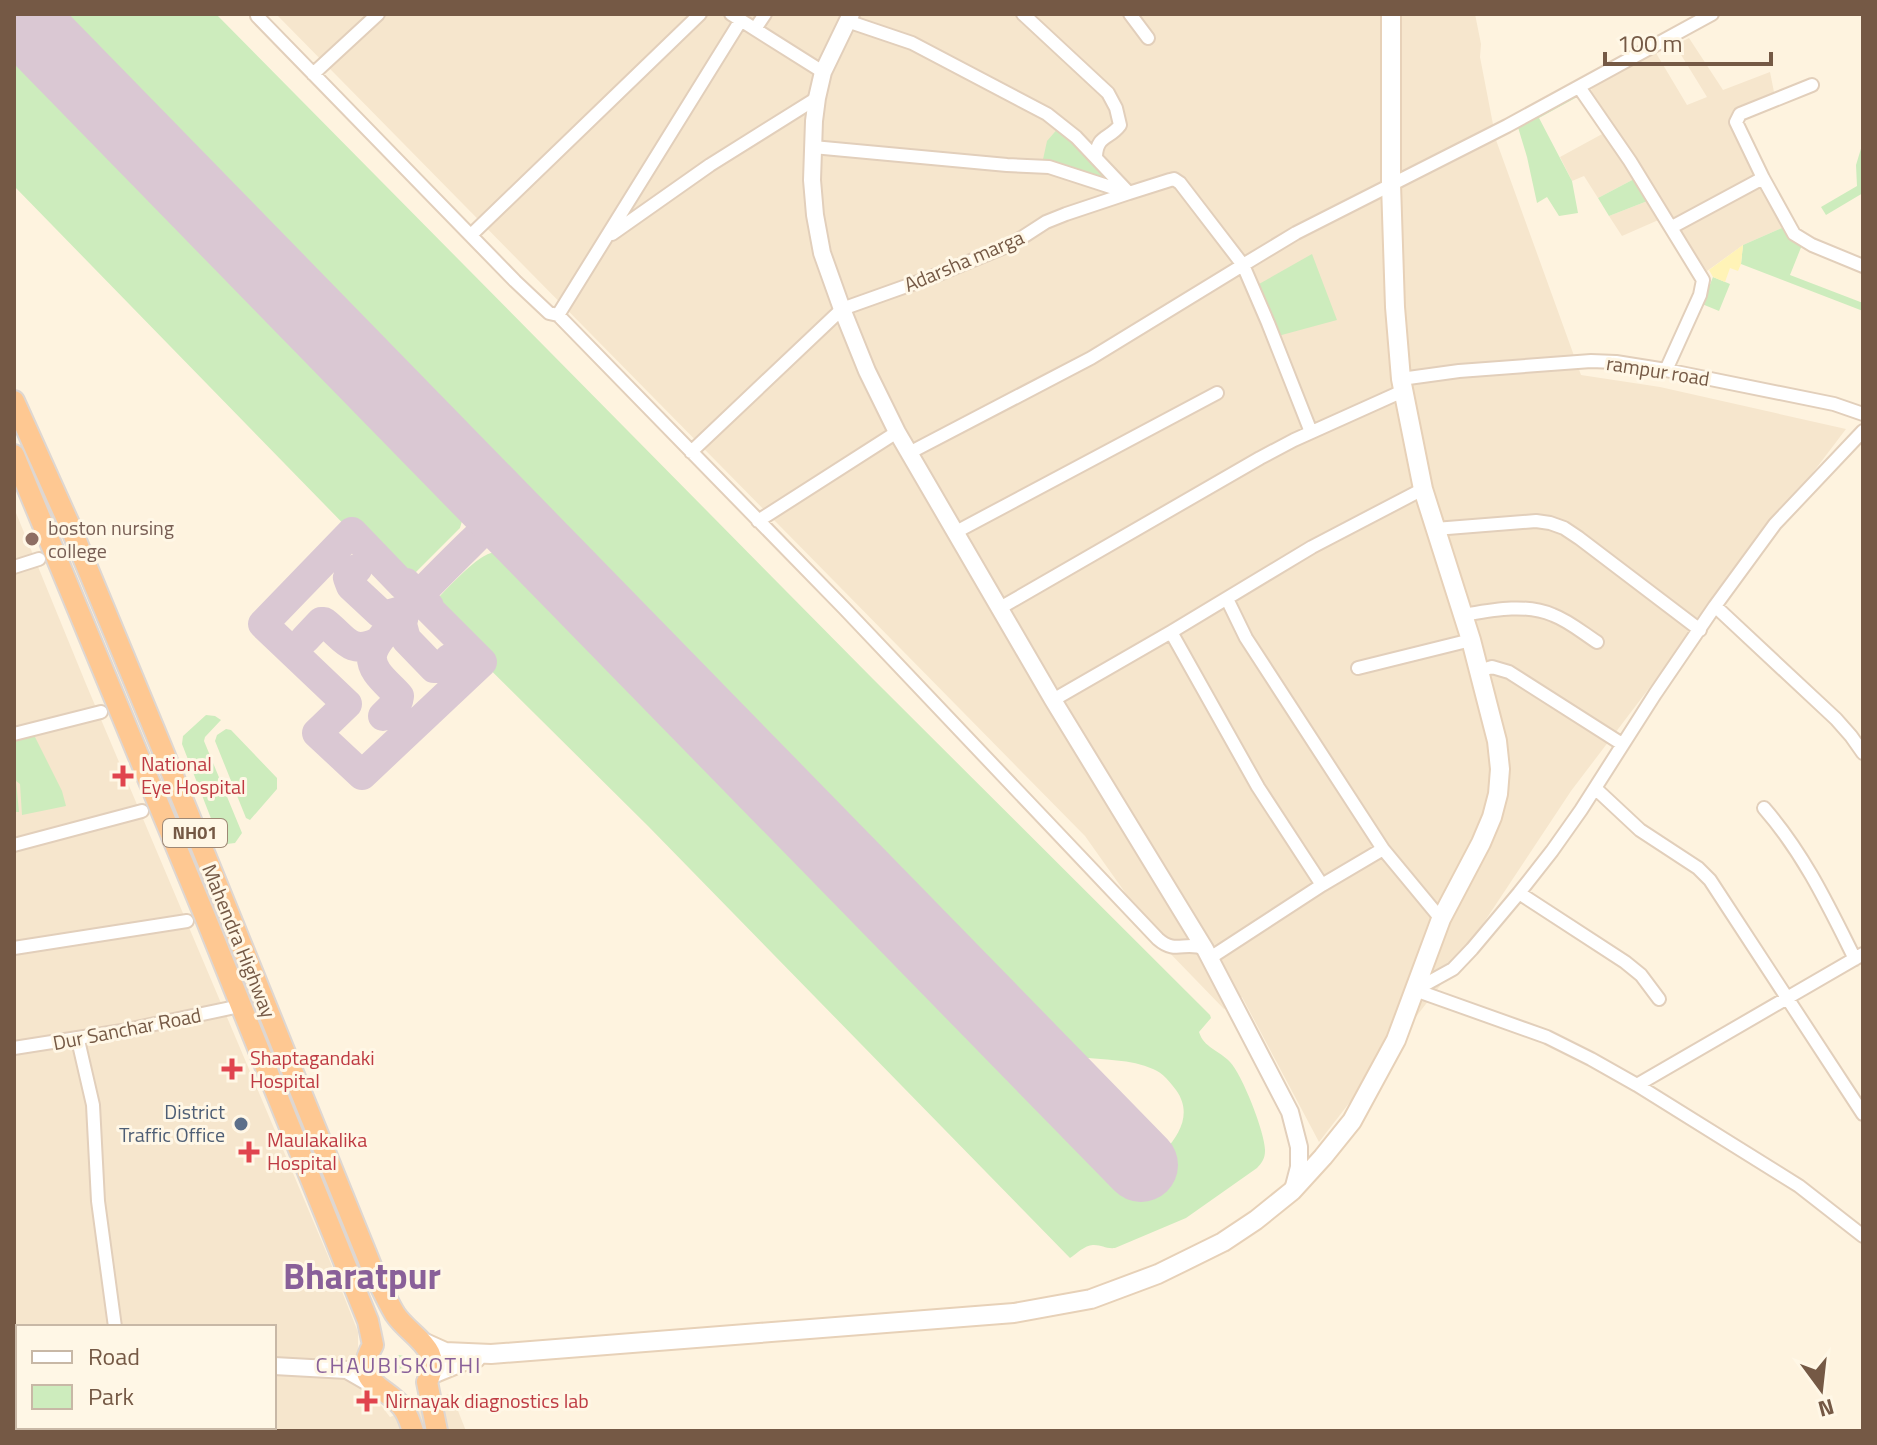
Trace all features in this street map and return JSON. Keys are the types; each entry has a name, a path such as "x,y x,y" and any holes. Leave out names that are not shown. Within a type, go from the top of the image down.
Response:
{"highway":[{"name":"Mahendra Highway","path":"14,401 109,620 372,1268 393,1311 421,1340"},
{"name":"Mahendra Highway","path":"14,455 368,1321 371,1348 366,1366 379,1389"},
{"path":"371,1348 388,1333 408,1332 421,1340 430,1352 432,1362 428,1379 437,1431"},
{"path":"379,1389 402,1396 412,1394 428,1379"},
{"path":"379,1389 402,1406 413,1431"}],"main road":[{"path":"421,1340 445,1352 491,1354 1014,1313 1091,1299 1192,1258 1256,1220 1292,1191 1352,1121 1396,1040 1441,919 1492,817 1500,769 1497,741 1471,640 1423,489 1402,385 1395,307 1391,184 1391,14"},
{"path":"428,1379 464,1361 491,1354"}],"street":[{"path":"313,74 378,14"},
{"path":"471,235 700,14"},
{"path":"755,29 765,14"},
{"path":"1023,14 1101,85 1116,108 1120,125 1100,141 1096,156"},
{"path":"1130,14 1148,38"},
{"path":"909,453 1091,358 1296,233 1494,132 1712,14"},
{"path":"258,15 471,235 549,313 558,315 844,608 1158,939 1166,946 1179,948 1192,945 1207,954"},
{"path":"558,315 736,17 823,72"},
{"path":"1129,193 1096,156 1047,114 912,43 849,17 823,72 817,98 812,180 822,253 842,309 867,371 897,432 1053,700 1207,954 1290,1112 1299,1147 1299,1167 1292,1191"},
{"path":"1812,85 1740,114 1736,122 1794,234 1812,245 1863,266"},
{"path":"1579,87 1630,161 1703,280 1700,295 1666,370"},
{"path":"606,238 710,165 817,98"},
{"path":"813,147 1049,167 1129,193"},
{"path":"1672,227 1763,178"},
{"name":"Adarsha marga","path":"842,309 1012,244 1056,218 1174,179 1243,265"},
{"path":"1243,265 1311,432"},
{"path":"691,452 842,309"},
{"name":"rampur road","path":"1000,608 1260,458 1402,385 1459,371 1591,361 1616,362 1834,404 1863,414"},
{"path":"956,532 1217,393"},
{"path":"1415,990 1453,969 1519,893 1552,851 1715,606 1775,524 1863,431"},
{"path":"758,521 897,432"},
{"path":"1053,700 1312,547 1423,489"},
{"path":"1435,529 1500,523 1550,523 1564,528 1700,630"},
{"path":"14,567 39,559"},
{"path":"1227,599 1246,638 1383,849 1441,919"},
{"path":"1715,606 1807,692 1851,736 1863,753"},
{"path":"1463,615 1519,608 1537,610 1565,621 1597,642"},
{"path":"1171,632 1258,787 1322,885"},
{"path":"1358,668 1471,640"},
{"path":"1479,671 1492,667 1509,672 1622,744"},
{"path":"14,734 101,712"},
{"path":"1851,736 1863,728"},
{"path":"1595,788 1640,830 1703,873 1863,1114"},
{"path":"1637,1085 1859,957 1813,875 1789,838 1764,808"},
{"path":"14,845 142,811"},
{"path":"1207,954 1383,849"},
{"path":"1519,893 1625,962 1641,975 1659,999"},
{"path":"14,948 187,921"},
{"path":"1415,990 1547,1037 1637,1085 1799,1186 1863,1236"},
{"name":"Dur Sanchar Road","path":"14,1048 78,1040 240,1006"},
{"path":"78,1040 95,1121 98,1201 115,1325"},
{"path":"320,1368 371,1348"},
{"path":"276,1366 347,1370 379,1389"}],"shaded area":[{"path":"276,14 1475,14 1496,140 1581,375 1660,387 1846,429 1571,791 1453,969 1319,1142 1242,997 1224,1009 1163,946 1085,836"},
{"path":"1689,38 1723,90 1770,72 1775,97 1732,115 1730,120 1759,178 1674,220 1591,91 1592,87 1656,53 1687,105 1707,97 1675,45"},
{"path":"1604,133 1636,178 1598,198 1584,176 1572,181 1560,157"},
{"path":"1762,183 1784,227 1743,245 1707,271 1678,227"},
{"path":"1650,200 1663,218 1622,236 1609,216"},
{"path":"14,508 328,1256 358,1332 363,1382 390,1417 451,1393 466,1431 14,1431"}],"green space":[{"path":"57,14 216,14 1210,1015 1211,1018 1199,1032 1208,1045 1230,1062 1247,1091 1264,1143 1264,1156 1257,1168 1186,1218 1115,1248 1088,1246 1070,1258 648,826 428,608 484,556 499,552 522,559 1131,1181 1163,1152 1180,1129 1183,1103 1176,1090 1160,1073 1144,1066 1079,1057"},
{"path":"14,40 461,498 464,514 460,528 403,585 14,186"},
{"path":"1576,94 1579,96 1539,118 1572,181 1578,213 1559,216 1547,197 1537,203 1517,124"},
{"path":"1060,126 1118,184 1042,164 1047,141"},
{"path":"1863,142 1863,193 1826,215 1821,207 1857,186 1856,165"},
{"path":"1636,178 1650,200 1609,216 1598,198"},
{"path":"1784,227 1802,245 1790,275 1863,303 1863,311 1741,264 1743,245"},
{"path":"1312,254 1337,320 1278,336 1259,284"},
{"path":"1713,277 1730,284 1719,311 1702,304"},
{"path":"334,701 339,706 317,729 311,723"},
{"path":"206,715 221,720 204,741 242,833 235,843 227,844 219,839 182,744 183,736"},
{"path":"226,729 231,730 277,778 277,789 250,820 246,818 215,741 217,735"},
{"path":"34,735 62,791 66,806 22,815 20,784 16,781 19,812 14,812 14,740"},
{"path":"399,1355 406,1358 409,1365 406,1372 399,1375 392,1372 389,1365 392,1358"},
{"path":"118,1429 261,1429 261,1431"}],"sand":[{"path":"1743,245 1738,271 1730,268 1725,282 1713,277 1709,270"}],"taxiway":[{"path":"383,716 399,696 377,672 372,655 402,613 480,534 487,511 479,488"},
{"path":"480,534 506,527 530,540"},
{"path":"352,532 482,662 362,775 317,733 347,704 263,624 352,532"},
{"path":"357,569 348,578 351,586 380,613 387,615 405,610 402,624 406,639 434,668 440,668 449,659"},
{"path":"305,639 324,622 353,646 376,643"}],"runway":[{"path":"17,14 1141,1165"}],"place":[{"name":"boston nursing college","path":"32,539"},
{"name":"National Eye Hospital","path":"123,776"},
{"name":"Shaptagandaki Hospital","path":"232,1069"},
{"name":"District Traffic Office","path":"241,1124"},
{"name":"Maulakalika Hospital","path":"249,1152"},
{"name":"Nirnayak diagnostics lab","path":"367,1401"}],"district":[{"name":"Bharatpur","path":"362,1276"},
{"name":"CHAUBISKOTHI","path":"399,1365"}]}
